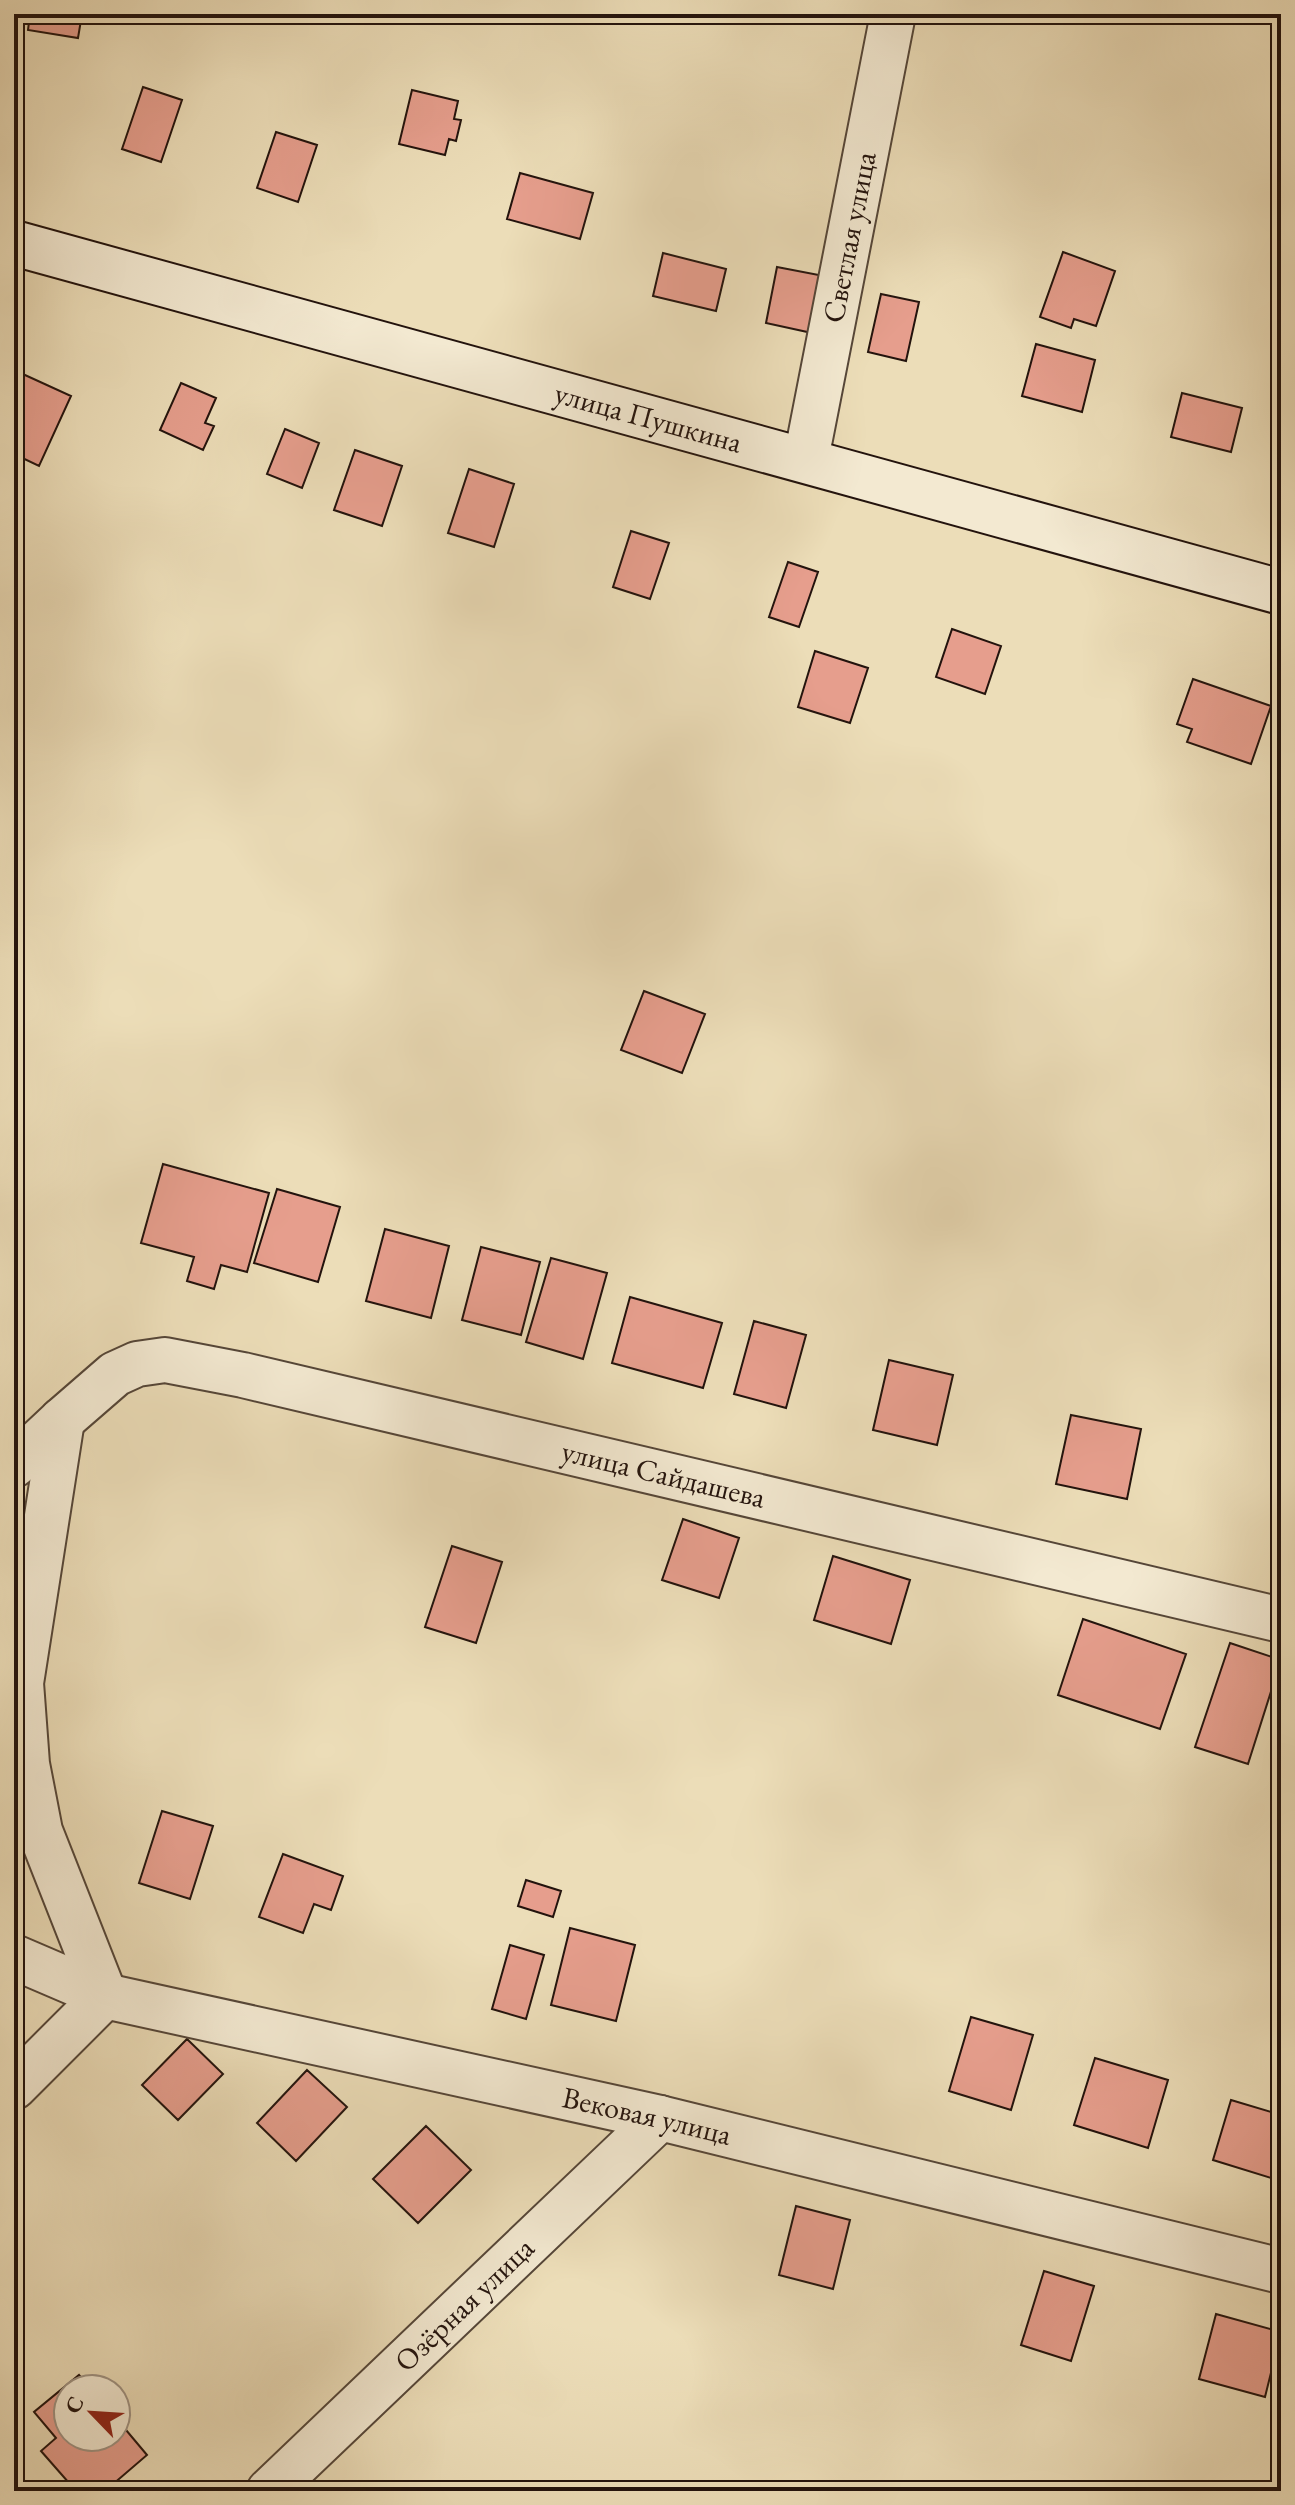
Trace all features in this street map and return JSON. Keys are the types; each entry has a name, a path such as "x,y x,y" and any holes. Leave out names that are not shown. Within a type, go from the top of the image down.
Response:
{"street":[{"name":"Светлая улица","path":"806,459 893,14"},
{"name":"улица Пушкина","path":"14,243 1281,592"},
{"name":"улица Сайдашева","path":"14,1465 115,1374 137,1364 165,1360 258,1378 1281,1620"},
{"path":"14,2087 105,1996 40,1831 27,1764 21,1683 62,1420"},
{"name":"Вековая улица","path":"14,1957 105,1996 660,2118 1281,2271"},
{"name":"Озёрная улица","path":"269,2491 660,2118"}],"building":[{"path":"30,14 82,14 78,38 28,30"},
{"path":"143,87 182,100 161,162 122,149"},
{"path":"412,90 458,101 454,119 461,120 456,141 449,139 445,155 399,144"},
{"path":"276,132 317,145 298,202 257,188"},
{"path":"520,173 593,193 580,239 507,219"},
{"path":"1063,252 1115,271 1096,326 1074,319 1071,328 1040,317"},
{"path":"663,253 726,269 716,311 653,296"},
{"path":"777,267 824,276 812,333 766,323"},
{"path":"881,294 919,302 906,361 868,352"},
{"path":"1036,344 1095,360 1082,412 1022,396"},
{"path":"14,370 71,396 39,466 14,454"},
{"path":"181,383 216,398 205,423 214,426 203,450 160,430"},
{"path":"1182,393 1242,408 1231,452 1171,437"},
{"path":"285,429 319,443 302,488 267,474"},
{"path":"355,450 402,466 382,526 334,510"},
{"path":"469,469 514,484 494,547 448,533"},
{"path":"631,531 669,543 650,599 613,587"},
{"path":"788,562 818,572 799,627 769,617"},
{"path":"952,629 1001,646 985,694 936,677"},
{"path":"815,651 868,668 850,723 798,707"},
{"path":"1193,679 1271,706 1251,764 1187,742 1192,729 1177,724"},
{"path":"644,991 705,1014 682,1073 621,1050"},
{"path":"163,1164 269,1193 247,1272 221,1265 214,1289 187,1281 194,1257 141,1243"},
{"path":"277,1189 340,1207 318,1282 254,1263"},
{"path":"385,1229 449,1246 431,1318 366,1301"},
{"path":"481,1247 540,1262 521,1335 462,1320"},
{"path":"551,1258 607,1273 583,1359 526,1342"},
{"path":"630,1297 722,1323 703,1388 612,1363"},
{"path":"754,1321 806,1335 786,1408 734,1394"},
{"path":"889,1360 953,1375 937,1445 873,1430"},
{"path":"1071,1415 1141,1429 1127,1499 1056,1484"},
{"path":"683,1519 739,1538 719,1598 662,1580"},
{"path":"452,1546 502,1562 476,1643 425,1627"},
{"path":"833,1556 910,1580 891,1644 814,1620"},
{"path":"1083,1619 1186,1654 1160,1729 1058,1695"},
{"path":"1230,1643 1281,1660 1248,1764 1195,1747"},
{"path":"162,1811 213,1826 190,1899 139,1883"},
{"path":"283,1854 343,1876 331,1910 314,1904 303,1933 259,1917"},
{"path":"526,1880 561,1891 553,1917 518,1906"},
{"path":"570,1928 635,1945 616,2021 551,2005"},
{"path":"510,1945 544,1955 526,2019 492,2009"},
{"path":"971,2017 1033,2035 1011,2110 949,2091"},
{"path":"187,2039 223,2074 178,2120 142,2085"},
{"path":"1095,2058 1168,2080 1148,2148 1074,2125"},
{"path":"307,2070 347,2107 296,2161 257,2123"},
{"path":"1231,2100 1281,2115 1281,2181 1213,2160"},
{"path":"426,2126 471,2170 418,2223 373,2179"},
{"path":"796,2206 850,2220 833,2289 779,2275"},
{"path":"1044,2271 1094,2286 1071,2361 1021,2345"},
{"path":"1216,2314 1281,2332 1265,2397 1199,2379"},
{"path":"52,2397 52,2433 34,2412"},
{"path":"132,2437 147,2455 105,2491 76,2491 41,2451 52,2441 52,2453 132,2453"}]}
